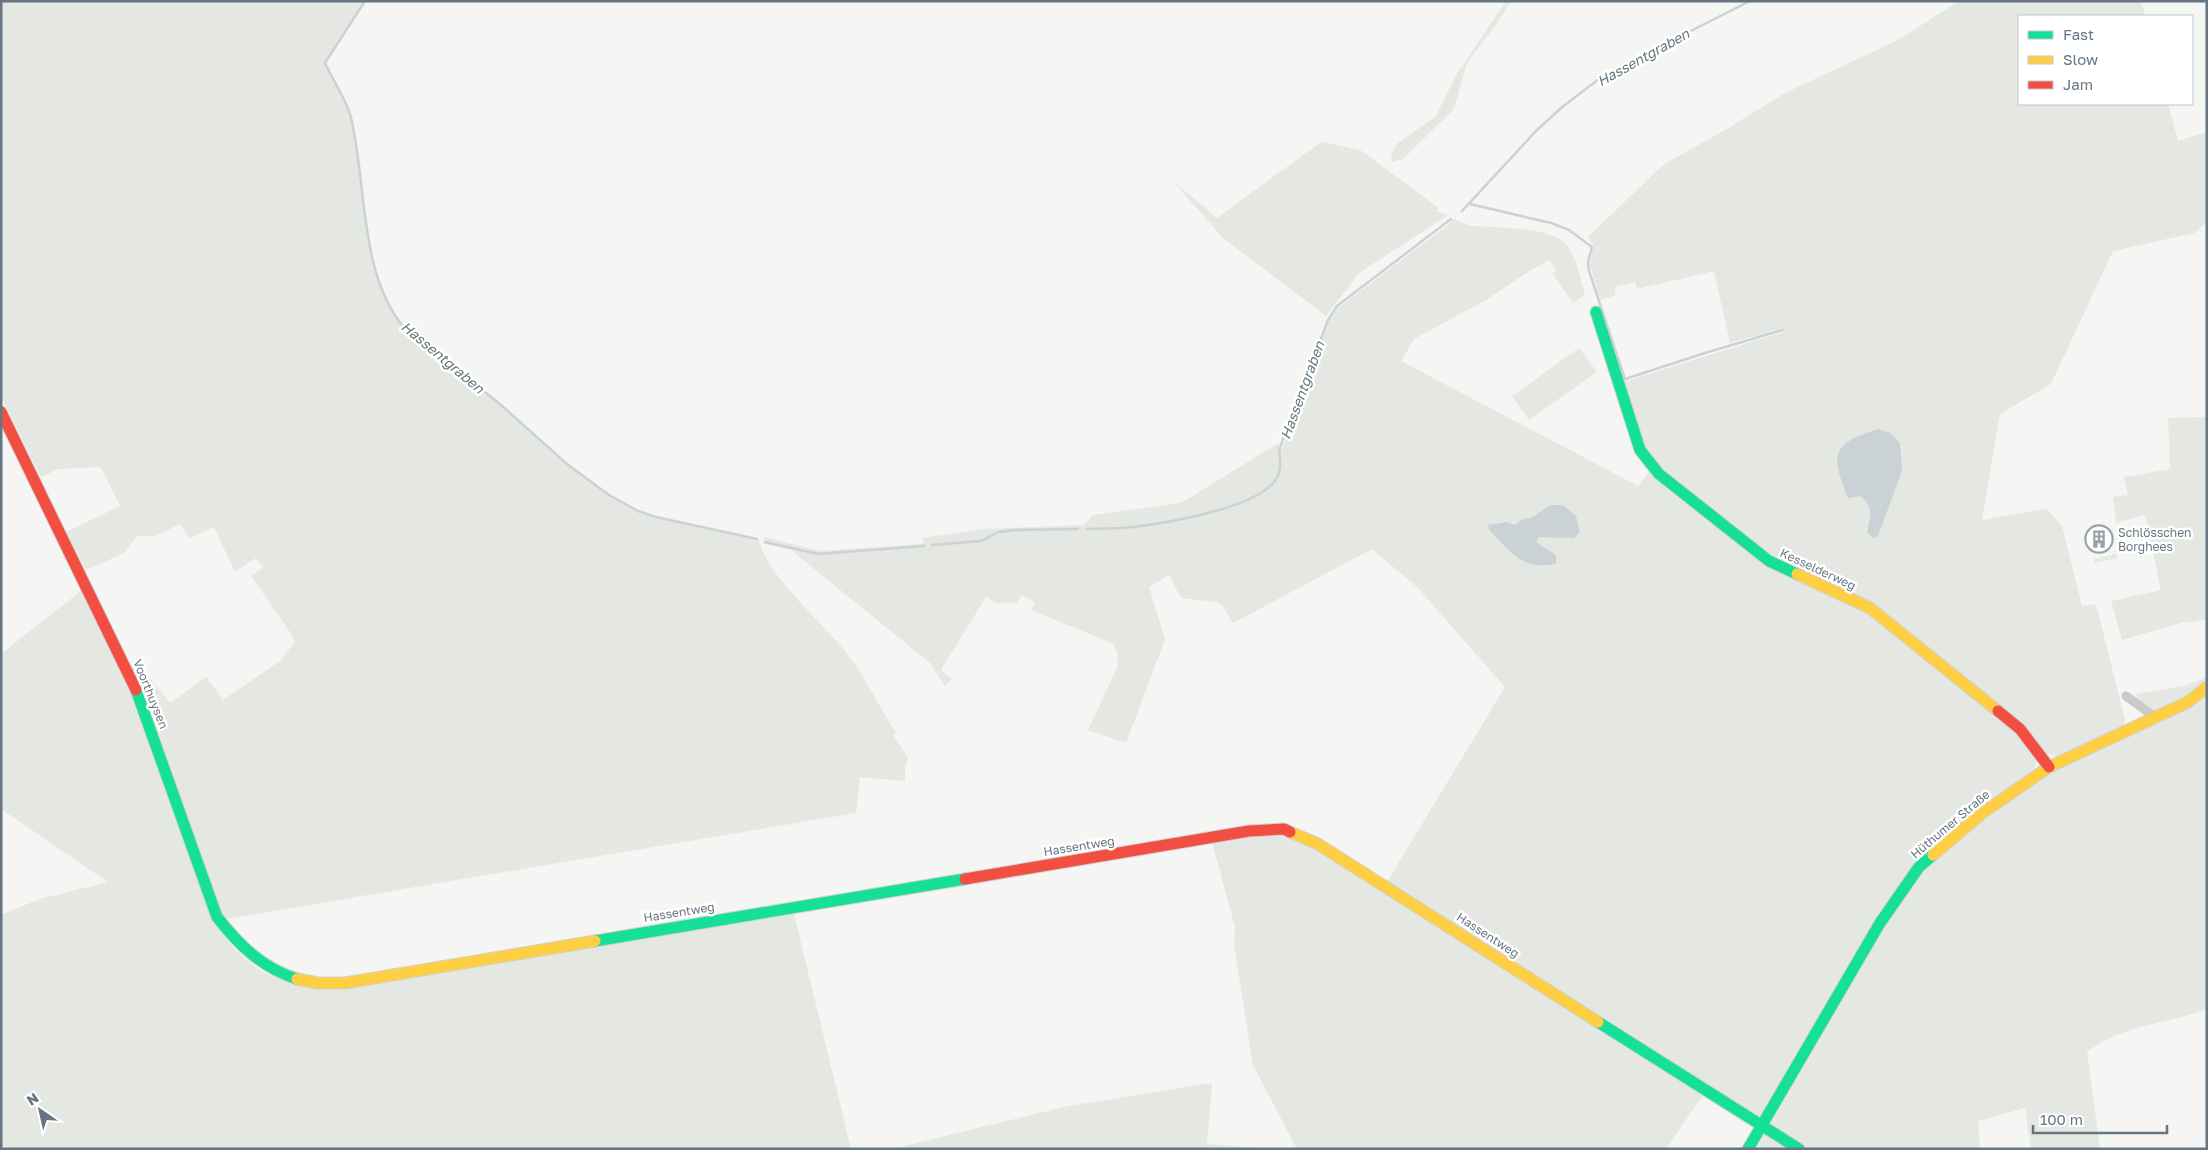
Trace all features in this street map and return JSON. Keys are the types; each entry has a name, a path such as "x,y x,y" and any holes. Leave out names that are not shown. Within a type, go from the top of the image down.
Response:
{"street":[{"name":"Kesselderweg","path":"1596,312 1640,450 1659,474 1769,561 1870,608 2020,729 2049,767"},
{"name":"Voorthuysen","path":"1,412 134,683 217,917 233,938 254,958 280,974"},
{"name":"Hüthumer Straße","path":"1748,1149 1880,923 1906,882 1919,867 1981,814 2049,767 2188,702 2207,687"},
{"path":"2126,696 2156,717"},
{"name":"Hassentweg","path":"280,974 310,982 345,983 1249,831 1284,829 1327,849 1799,1149"}],"shaded area":[{"path":"1,1 364,1 324,63 350,115 374,265 380,286 402,325 500,405 565,464 609,495 638,511 655,517 760,541 764,554 772,568 855,664 896,733 893,735 908,758 905,767 905,781 860,777 856,813 225,919 216,901 130,665 136,661 170,703 206,677 223,700 280,661 295,642 251,576 263,567 256,558 235,572 214,527 189,538 180,524 155,536 137,536 124,553 86,570 66,532 120,506 101,467 58,469 41,477 1,396"},
{"path":"1506,1 1511,1 1498,22 1467,63 1454,109 1403,159 1392,162 1391,155 1398,143 1436,116 1456,75"},
{"path":"1959,1 2141,1 2145,15 2018,15 2018,105 2168,105 2178,141 2207,132 2207,222 2194,233 2113,251 2051,384 2000,414 1982,520 2047,509 2062,526 2082,606 2096,604 2125,720 2122,727 2059,757 2045,753 2024,725 1906,629 1894,631 2018,731 2035,755 2036,765 2024,778 1997,795 1962,823 1906,874 1759,1119 1703,1095 1666,1149 1297,1149 1253,1065 1234,945 1235,927 1212,842 1282,832 1316,846 1541,992 1387,882 1505,687 1418,588 1372,549 1233,623 1222,605 1216,602 1181,598 1169,575 1149,587 1165,639 1126,743 1088,730 1117,668 1118,655 1114,644 1031,610 1035,602 1022,595 1017,604 1012,602 996,603 986,597 942,668 942,671 952,679 945,686 930,663 791,550 765,544 764,537 820,551 923,544 923,538 985,529 1084,525 1093,515 1181,503 1277,444 1282,449 1329,321 1338,308 1448,225 1454,218 1471,225 1529,230 1558,238 1564,242 1572,254 1578,267 1585,295 1573,303 1552,273 1556,271 1550,260 1531,270 1486,300 1414,339 1401,361 1638,486 1649,472 1685,503 1692,498 1661,472 1647,452 1623,382 1783,332 1782,328 1730,343 1714,271 1637,289 1635,282 1614,287 1616,295 1600,300 1590,265 1593,245 1588,237 1663,165 1785,93 1898,40"},
{"path":"1321,142 1360,150 1439,208 1436,211 1448,215 1359,273 1326,316 1224,239 1173,181 1217,218"},
{"path":"1579,348 1597,372 1529,420 1512,396"},
{"path":"2207,417 2207,619 2188,623 2187,621 2122,640 2111,601 2161,590 2145,515 2116,523 2113,497 2128,495 2124,477 2170,469 2168,418"},
{"path":"1878,429 1890,433 1900,443 1902,471 1878,536 1873,538 1867,532 1870,517 1868,504 1861,496 1848,498 1838,471 1837,461 1843,446 1862,434"},
{"path":"1550,505 1563,505 1576,516 1580,532 1574,538 1539,537 1536,542 1556,555 1556,564 1534,565 1518,558 1490,531 1488,525 1507,522 1515,525 1521,520 1533,517"},
{"path":"2116,554 2118,558 2095,563 2094,559"},
{"path":"82,590 124,677 208,910 231,944 261,971 287,982 330,989 794,914 851,1149 1,1149 1,915 40,899 108,882 1,809 1,654"},
{"path":"2207,677 2188,696 2148,715 2141,712 2136,694 2184,686"},
{"path":"2207,694 2207,1009 2129,1030 2100,1043 2087,1052 2100,1149 2031,1149 2025,1108 1978,1121 1980,1149 1756,1149 1904,894 1915,879 1974,827 2036,781 2078,756"},
{"path":"1212,1083 1207,1144 1268,1149 892,1149 1068,1106"}],"waterway":[{"name":"Hassentgraben","path":"365,1 325,63 343,97 351,118 366,226 378,279 388,303 402,325 501,405 567,464 609,495 638,511 656,517 757,539"},
{"name":"Hassentgraben","path":"1462,211 1536,131 1561,108 1604,75 1750,1"},
{"path":"1470,204 1551,223 1569,230 1592,247 1588,262 1589,271 1625,379 1782,330"},
{"name":"Hassentgraben","path":"1087,529 1133,527 1206,514 1245,501 1260,494 1271,485 1275,481 1280,469 1279,450 1328,320 1337,306 1451,219"},
{"name":"Hassentgraben","path":"932,545 981,541 999,532 1015,530 1078,529"},
{"name":"Hassentgraben","path":"765,542 818,554 924,546"}],"traffic: fast":[{"path":"1596,312 1640,450 1659,474 1769,561 1797,574"},
{"path":"136,690 217,917 234,937 262,962 297,979"},
{"path":"1748,1149 1880,923 1919,867 1933,855"},
{"path":"595,941 965,879"},
{"path":"1598,1022 1799,1149"}],"traffic: slow":[{"path":"1797,574 1870,608 1998,711"},
{"path":"1933,855 1981,814 2049,767 2188,702 2207,687"},
{"path":"1290,832 1318,844 1598,1022"},
{"path":"297,979 318,983 345,983 595,941"}],"traffic: jam":[{"path":"1,412 136,690"},
{"path":"1998,711 2020,729 2049,767"},
{"path":"965,879 1249,831 1284,829 1290,832"}],"place":[{"name":"Schlösschen Borghees","path":"2099,539"}]}
